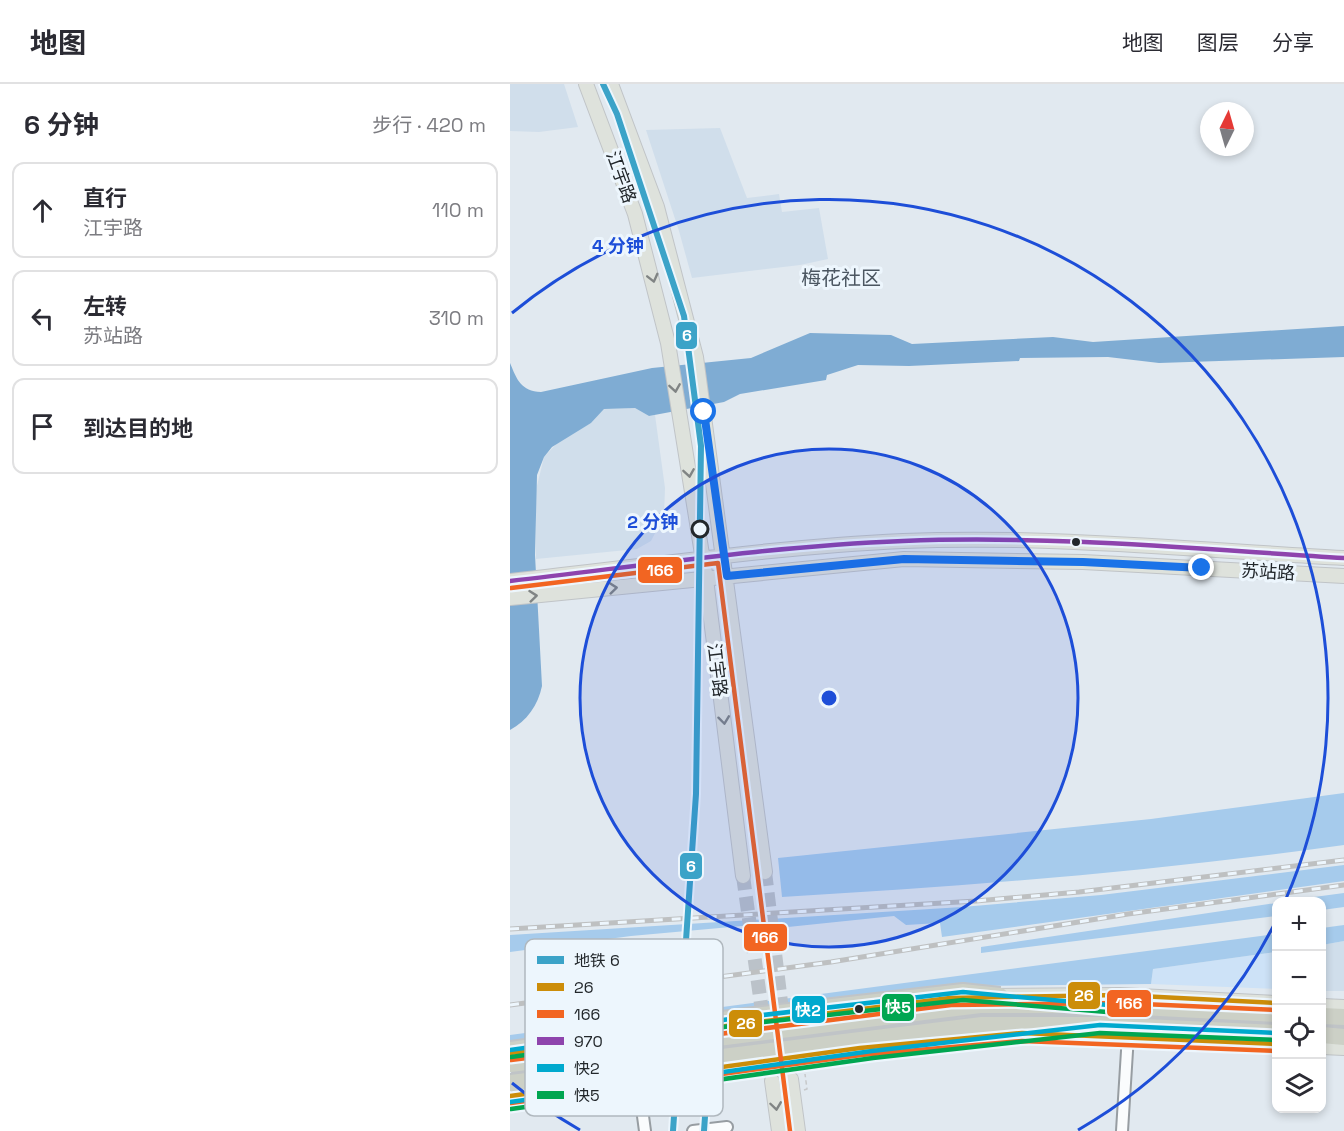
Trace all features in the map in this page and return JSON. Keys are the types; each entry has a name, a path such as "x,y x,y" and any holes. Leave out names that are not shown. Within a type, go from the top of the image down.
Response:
{"highway":[{"path":"723,1020 851,1003 963,992 1102,1005 1272,1014"},
{"path":"723,1036 951,1007 1102,1005"},
{"path":"1326,1016 1344,1017"},
{"path":"723,1056 952,1028 1011,1024 1100,1024 1272,1033"},
{"path":"723,1072 872,1051 1100,1024"},
{"path":"1326,1035 1344,1037"},
{"path":"510,1052 525,1049"},
{"path":"510,1064 525,1062"},
{"path":"510,1083 525,1081"},
{"path":"510,1102 525,1100"}],"main road":[{"name":"江宇路","path":"586,84 625,185 646,253 670,360 706,579 743,876"},
{"name":"江宇路","path":"611,84 657,207 696,357 765,872"},
{"name":"苏站路","path":"510,580 724,555 873,543 979,541 1344,558"},
{"name":"苏站路","path":"510,598 904,559 1083,562 1344,576"},
{"path":"723,1026 950,998 1130,995 1272,1003"},
{"path":"1326,1006 1344,1007"},
{"path":"723,1067 860,1048 1022,1033 1272,1044"},
{"path":"1326,1047 1344,1048"},
{"path":"510,1052 525,1050"},
{"path":"791,1079 798,1131"},
{"path":"772,1081 779,1131"},
{"path":"510,1096 525,1094"}],"street":[{"path":"1122,1131 1130,995"},
{"path":"643,1116 645,1131"},
{"path":"693,1131 727,1127"}],"path":[{"path":"805,1072 807,1089"}],"shaded area":[{"path":"510,84 564,84 578,127 539,132 510,131"},
{"path":"720,128 747,198 779,194 782,212 819,208 828,259 800,265 692,278 646,130"},
{"path":"1344,326 1344,357 1159,363 1108,357 1020,358 1019,361 909,366 858,365 827,375 826,380 740,394 724,402 649,416 635,408 604,409 591,423 552,447 544,457 537,475 535,555 542,686 531,712 510,730 510,363 524,387 541,392 652,368 751,358 810,333 891,335 912,344 1053,337 1093,342"},
{"path":"635,408 649,416 655,415 665,488 664,516 651,541 637,549 536,559 536,490 544,457 561,439 591,423 604,409"},
{"path":"1344,793 1344,845 1204,863 1064,877 782,897 778,858 1151,819"},
{"path":"1344,865 1344,881 942,937 940,923 906,925 894,916 788,927 775,923 608,939 525,939 525,950 510,952 510,935 962,907 1101,895"},
{"path":"1344,893 1344,907 1326,909 1326,897 1314,897"},
{"path":"1272,904 1272,917 981,953 981,947"},
{"path":"1344,925 1344,941 1326,944 1326,927"},
{"path":"1272,935 1272,953 1153,969 1151,984 975,986 723,1019 723,1007"},
{"path":"1344,941 1344,991 1326,991 1326,944"},
{"path":"1272,953 1272,989 1151,984 1153,969"},
{"path":"525,1033 525,1044 510,1046 510,1035"}],"tunnel":[{"path":"765,872 788,1059"},
{"path":"743,876 769,1061"}],"railway":[{"path":"510,929 976,901 1079,892 1344,860"},
{"path":"723,976 831,962 1128,914 1344,885"},
{"path":"510,1005 525,1003"}],"metro line":[{"name":"6","path":"603,84 617,114 684,316 701,446 696,794 686,939"},
{"name":"6","path":"673,1131 674,1116"},
{"name":"6","path":"704,1131 705,1116"}],"transit line":[{"name":"970","path":"510,581 706,557 805,547 903,541 1068,541 1344,558"},
{"name":"166","path":"511,588 718,563 790,1131"},
{"name":"快2","path":"723,1020 963,992 1108,1005"},
{"name":"26","path":"723,1026 950,998 1120,995 1272,1003"},
{"name":"快5","path":"723,1027 963,1000 1107,1012"},
{"name":"166","path":"723,1034 951,1005 1120,1003 1272,1010"},
{"name":"快2","path":"723,1072 872,1051 1100,1025 1272,1033"},
{"name":"26","path":"723,1067 860,1048 1022,1033 1272,1044"},
{"name":"快5","path":"723,1079 873,1058 1100,1033 1272,1040"},
{"name":"166","path":"723,1074 861,1055 1022,1041 1272,1051"},
{"name":"快2","path":"510,1050 525,1048"},
{"name":"26","path":"510,1053 525,1051"},
{"name":"快5","path":"511,1057 525,1055"},
{"name":"166","path":"511,1060 525,1058"},
{"name":"26","path":"510,1096 525,1094"},
{"name":"快2","path":"510,1102 525,1100"},
{"name":"166","path":"511,1103 525,1101"},
{"name":"快5","path":"511,1109 525,1107"}],"district":[{"name":"梅花社区","path":"841,278"}],"route":[{"path":"704,412 727,576 904,559 1083,562 1202,568"}]}
